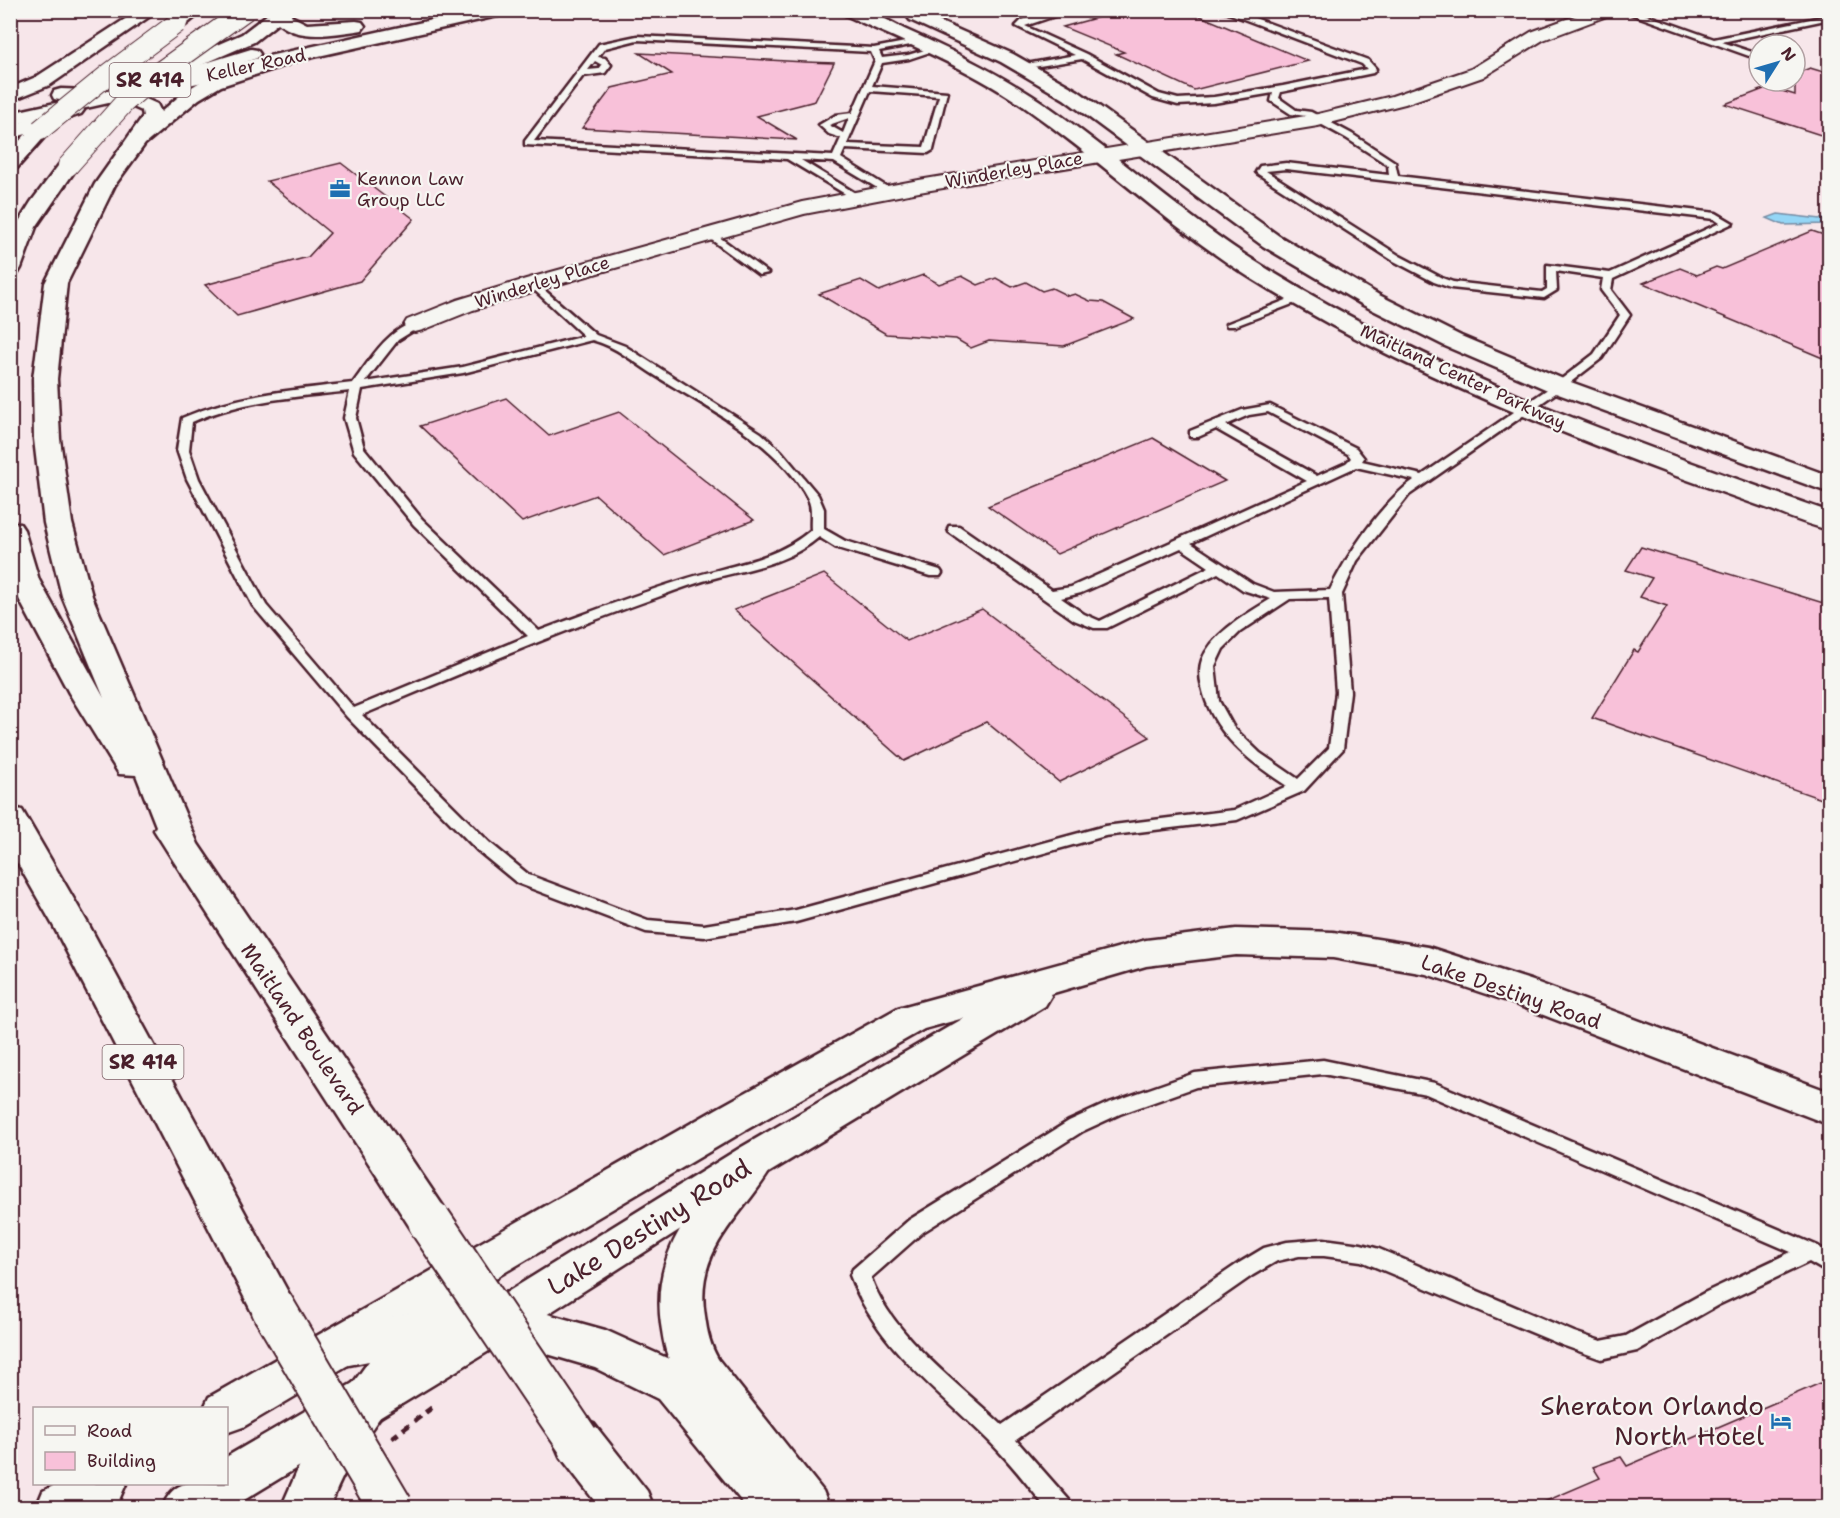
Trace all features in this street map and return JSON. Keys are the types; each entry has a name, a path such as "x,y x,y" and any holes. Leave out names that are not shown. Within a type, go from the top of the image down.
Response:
{"main road":[{"path":"10,95 44,81 151,10"},
{"name":"SR 414","path":"10,165 40,130 110,73 196,10"},
{"name":"SR 414","path":"10,268 13,251 45,197 68,166 124,103 161,71 246,10"},
{"path":"118,90 170,78 248,38 284,10"},
{"path":"284,10 282,17 288,24 302,28 379,24"},
{"name":"Keller Road","path":"10,105 68,100 118,90 170,78 250,54 447,10"},
{"name":"Keller Road","path":"170,78 283,60 502,10"},
{"name":"Maitland Center Parkway","path":"849,10 926,45 1007,87 1221,248 1299,298 1407,356 1618,445 1830,522"},
{"name":"Maitland Center Parkway","path":"902,10 1024,67 1090,107 1271,241 1341,284 1453,341 1559,386 1830,485"},
{"path":"121,30 92,59 89,67 91,74 101,84 143,103 150,108 153,116 139,140 105,184 56,283 48,333 45,379 47,439 58,523 76,596 183,849"},
{"path":"926,45 964,37"},
{"path":"10,133 118,90 250,54"},
{"path":"139,140 192,95 214,82 283,60"},
{"name":"Keller Road","path":"10,119 68,100"},
{"path":"1299,298 1341,284"},
{"name":"Maitland Boulevard","path":"10,530 24,580 35,601 85,693 183,849 577,1440 630,1508"},
{"name":"SR 414","path":"10,818 72,927 273,1308 391,1508"},
{"name":"Lake Destiny Road","path":"228,1411 912,1018 1146,953 1236,942 1333,945 1428,961 1520,991 1830,1109"},
{"name":"Lake Destiny Road","path":"228,1482 491,1326 755,1160 1072,972"},
{"path":"755,1160 708,1220 693,1245 682,1277 680,1300 687,1348 702,1374 806,1508"},
{"path":"305,1508 312,1484 333,1447 368,1397 400,1354 481,1265"},
{"path":"339,1347 451,1324 491,1326 544,1333 604,1350 674,1384 778,1508"},
{"path":"60,1508 100,1485"},
{"name":"Lake Destiny Road","path":"186,1508 223,1485"}],"street":[{"name":"Winderley Place","path":"415,325 534,284 802,208 1100,155 1147,150 1310,113 1438,88 1478,73 1528,40 1565,24 1609,10"}],"lane":[{"path":"1069,10 1025,22 1020,26 1083,56 1156,96 1178,102 1275,92 1370,71 1372,66 1224,10"},
{"path":"1624,10 1747,53"},
{"path":"1713,41 1830,17"},
{"path":"889,192 836,159 528,143 602,46 619,41 637,39 874,50 926,45"},
{"path":"879,61 909,57 926,45"},
{"path":"836,159 879,61 874,50"},
{"path":"1024,67 1083,56"},
{"path":"580,74 602,71 607,65 602,60 592,58"},
{"path":"841,146 928,150 944,94 867,88"},
{"path":"1275,92 1292,96"},
{"path":"1275,92 1274,99 1294,112 1310,113 1392,164 1394,179"},
{"path":"846,136 832,132 824,125 839,117 855,115"},
{"path":"789,157 857,198"},
{"path":"935,573 840,544 818,531 816,524 818,510 811,495 781,455 753,431 715,405 621,348 606,340 592,337 463,370 258,398 212,409 186,420 183,450 193,479 205,506 260,606 352,714 483,846 524,879 646,926 704,931 796,916 1106,831 1237,815 1299,787 1336,749 1343,692 1335,594 1352,560 1370,536 1405,492 1559,386 1598,356 1625,315 1606,290 1608,278 1728,223 1716,216 1286,165 1263,168 1261,172 1396,258 1451,285 1544,295 1552,290 1551,267 1612,276"},
{"path":"708,233 763,273"},
{"path":"534,284 592,337"},
{"path":"1231,324 1299,298"},
{"path":"415,325 394,338 380,353 357,386 350,418 357,449 418,522 537,637"},
{"path":"1045,591 1062,594 1076,590 1318,482 1358,458 1352,451 1270,408 1246,412 1194,434"},
{"path":"1216,424 1318,482"},
{"path":"1353,463 1424,479"},
{"path":"954,529 1045,591 1077,616 1094,624 1102,625 1218,568"},
{"path":"352,714 537,637 700,578 770,559 798,548 818,531"},
{"path":"1182,543 1248,587 1273,596 1335,594"},
{"path":"1286,596 1238,626 1223,640 1209,658 1207,675 1209,697 1223,723 1256,759 1299,787"},
{"path":"1061,1508 1001,1438 914,1356 863,1291 860,1275 916,1226 1076,1126 1113,1109 1194,1080 1323,1067 1429,1088 1811,1252 1830,1266"},
{"path":"1001,1438 1246,1269 1274,1253 1300,1248 1349,1248 1372,1255 1569,1339 1601,1350 1630,1345 1712,1299 1811,1252"}],"path":[{"path":"390,1439 443,1399"}],"water":[{"path":"1778,214 1829,220 1829,224 1783,225 1767,218"}],"building":[{"path":"1125,10 1186,10 1308,61 1194,90 1116,54 1124,52 1063,27"},
{"path":"639,53 834,63 815,101 757,116 797,140 582,128 612,88 672,74"},
{"path":"1807,69 1830,74 1830,138 1725,104 1753,93 1795,95 1795,93 1807,93"},
{"path":"341,163 414,219 360,281 237,316 205,285 308,257 330,233 267,181"},
{"path":"1812,231 1830,237 1830,361 1643,283 1680,268 1697,275 1716,267 1722,269"},
{"path":"923,275 939,284 962,276 978,285 996,278 1012,287 1026,282 1042,291 1052,288 1068,296 1075,294 1090,301 1103,302 1134,319 1064,346 989,341 971,348 956,339 886,334 819,294 861,280 879,291"},
{"path":"506,398 549,436 619,412 754,520 664,555 596,495 522,522 420,426"},
{"path":"1153,438 1225,481 1057,554 988,506"},
{"path":"1641,547 1830,605 1830,802 1592,718 1634,650 1638,652 1667,606 1640,597 1652,578 1626,570"},
{"path":"824,574 907,641 982,609 1150,737 1059,782 986,722 904,761 734,610"},
{"name":"Sheraton Orlando North Hotel","path":"1830,1379 1830,1508 1530,1508 1600,1478 1593,1467 1621,1457 1627,1466"}],"place":[{"name":"Kennon Law Group LLC","path":"340,189"},
{"name":"Sheraton Orlando North Hotel","path":"1781,1421"}]}
